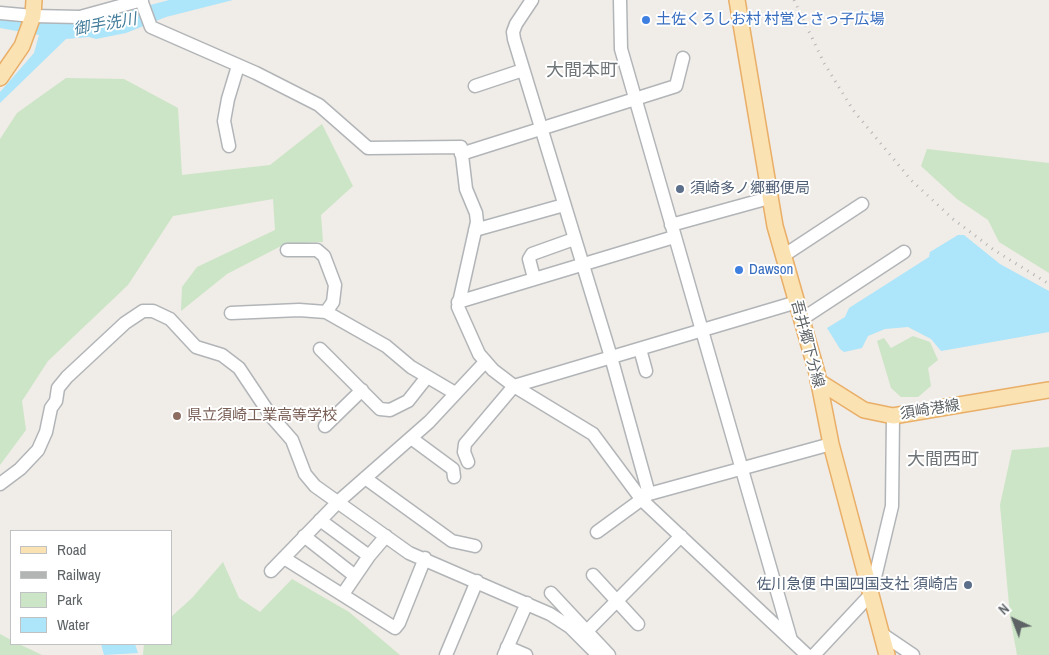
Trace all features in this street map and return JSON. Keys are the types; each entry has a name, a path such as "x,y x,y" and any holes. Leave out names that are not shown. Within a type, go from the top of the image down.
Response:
{"main road":[{"path":"0,78 19,52 30,25 34,0"},
{"name":"吾井郷下分線","path":"737,0 769,198 783,256 802,319 831,444 887,655"},
{"name":"須崎港線","path":"818,382 864,410 893,416 1049,390"}],"street":[{"path":"532,0 513,32 611,357 646,497"},
{"path":"620,0 621,50 791,640"},
{"path":"0,13 30,25 60,17 89,15 143,2 151,27 325,108 368,148 461,147 466,189 476,213 475,230 458,302 459,312 470,336 486,362 514,386 593,434 681,536 807,655"},
{"path":"461,154 676,86 683,58"},
{"path":"229,146 224,122 228,99 238,66"},
{"path":"475,86 523,70"},
{"path":"458,302 582,264 769,198"},
{"path":"783,256 862,204"},
{"path":"475,230 564,206"},
{"path":"534,278 529,259 532,254 574,239"},
{"path":"287,250 317,250 324,256 335,285 332,302 326,312"},
{"path":"802,319 904,252"},
{"path":"468,462 464,452 465,444 514,386 797,302"},
{"path":"231,313 299,310 326,312 386,346 411,367 455,393"},
{"path":"0,484 38,450 46,432 58,388 67,377 125,323 143,312 153,311 170,319 196,348 222,355 235,364 271,416 292,440 310,480 409,553 477,580 527,603 565,624 600,655"},
{"path":"320,349 380,409 390,410 408,401 427,377"},
{"path":"640,349 646,371"},
{"path":"271,570 339,502 411,438 486,362"},
{"path":"325,426 362,390"},
{"path":"814,655 871,594 892,506 893,416"},
{"path":"411,438 453,469 454,477"},
{"path":"596,532 646,497 831,444"},
{"path":"365,478 452,541 475,546"},
{"path":"320,520 369,556"},
{"path":"304,536 355,576"},
{"path":"343,594 369,556 386,536"},
{"path":"587,630 681,536"},
{"path":"284,558 395,628 399,623 425,558"},
{"path":"592,575 638,624"},
{"path":"446,655 477,580"},
{"path":"551,593 587,630 600,655"},
{"path":"526,655 506,651 527,603"},
{"path":"882,634 914,655"}],"green space":[{"path":"66,78 124,79 178,108 182,175 270,165 322,124 353,186 321,215 323,242 285,244 227,274 181,311 182,287 197,267 275,230 273,199 173,216 128,285 48,361 22,401 26,430 0,465 0,139 17,113"},
{"path":"927,149 1049,163 1049,273 999,242 988,220 957,199 921,166"},
{"path":"913,336 930,342 938,360 928,368 931,386 918,397 901,397 891,388 877,341 884,338 891,348"},
{"path":"1049,447 1049,655 1017,655 1010,616 1000,505 1012,450"},
{"path":"223,562 239,598 260,612 292,579 349,612 400,655 143,655 144,645 172,645 172,616 192,598"},
{"path":"0,634 10,639 10,645 21,645 42,655 0,655"}],"water":[{"name":"御手洗川","path":"169,0 233,0 166,17 126,33 96,39 89,37 66,39 0,103 0,92 34,53 39,35 0,28 0,19 45,23 83,23"},
{"path":"958,235 964,235 1000,264 1049,291 1049,332 941,351 931,339 908,327 885,329 868,336 862,348 844,352 840,349 827,328 845,317 849,308 929,257 930,252"},
{"path":"101,645 135,645 138,653 104,655"}],"railway":[{"path":"794,0 824,63 853,110 911,180 953,219 994,250 1049,284"}],"place":[{"name":"土佐くろしお村 村営とさっ子広場","path":"646,20"},
{"name":"須崎多ノ郷郵便局","path":"680,189"},
{"name":"Dawson","path":"739,270"},
{"name":"県立須崎工業高等学校","path":"177,416"},
{"name":"佐川急便 中国四国支社 須崎店","path":"968,585"}],"district":[{"name":"大間本町","path":"582,71"},
{"name":"大間西町","path":"943,460"}]}
